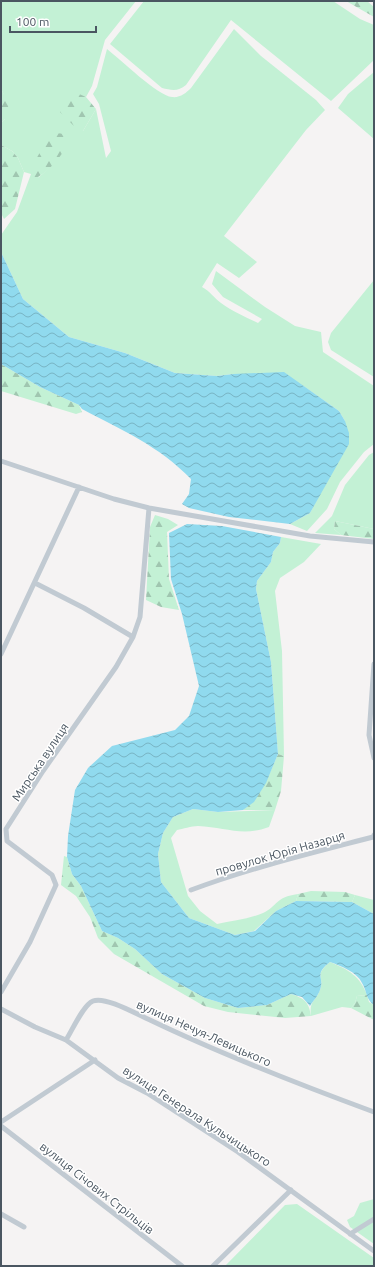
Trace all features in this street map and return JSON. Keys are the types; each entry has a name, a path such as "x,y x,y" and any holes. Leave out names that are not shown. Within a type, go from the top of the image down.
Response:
{"street":[{"path":"1,461 149,508 310,536 374,542"},
{"path":"1,654 79,487"},
{"name":"Мирська вулиця","path":"1,992 30,942 56,886 52,875 7,841 6,829 43,771 112,673 133,637 140,617 149,508"},
{"path":"35,583 84,608 133,637"},
{"path":"374,664 369,735 374,758"},
{"name":"провулок Юрія Назарця","path":"192,890 225,878 299,856 372,837 374,835"},
{"name":"вулиця Нечуя-Левицького","path":"66,1040 87,1006 93,1001 102,1000 211,1049 374,1112"},
{"name":"вулиця Генерала Кульчицького","path":"1,1009 35,1028 66,1040 118,1078 147,1093 238,1152 374,1251"},
{"path":"1,1122 95,1060"},
{"name":"вулиця Січових Стрільців","path":"1,1126 182,1266"},
{"path":"213,1266 291,1190"},
{"path":"1,1214 24,1227"},
{"path":"350,1234 374,1219"}],"green space":[{"path":"1,1 136,1 105,40 92,86 86,97 76,94 83,131 96,109 106,158 111,151 99,104 93,94 97,87 107,49 149,84 166,95 178,97 191,88 234,29 261,56 316,100 325,110 306,130 224,236 257,262 239,278 217,263 202,287 221,303 235,312 258,323 262,319 223,297 212,284 216,271 265,307 295,326 321,332 323,352 374,386 374,444 364,452 340,482 327,509 307,531 290,524 310,513 321,492 345,421 339,411 302,385 255,374 217,376 175,373 125,353 69,337 23,299 1,252 1,235 17,212 31,174 24,172 18,158 12,151 1,145 1,123 5,119 4,95 1,89","holes":["66,134 66,141 57,159 38,178"]},
{"path":"144,1 333,1 360,19 374,25 374,60 331,101 231,20 186,85 177,90 162,88 110,44"},
{"path":"346,1 367,1 374,7 374,17"},
{"path":"374,72 374,139 338,108 348,94"},
{"path":"1,89 9,104 5,119 1,123"},
{"path":"77,93 86,97 96,109 83,131 73,125 60,112"},
{"path":"55,133 66,134 67,144 65,149 47,170 32,179 32,172 39,154"},
{"path":"1,145 12,151 18,158 24,172 15,209 4,219 1,213"},
{"path":"374,280 374,377 331,350 328,342 331,333"},
{"path":"1,364 40,387 79,405 82,412 76,414 1,391"},
{"path":"374,452 374,529 335,521 334,529 341,535 315,533 332,516 345,485 369,455"},
{"path":"155,515 168,519 178,525 167,532 169,579 179,610 161,607 146,600 150,527"},
{"path":"335,521 374,529 374,539 341,535 334,529"},
{"path":"281,537 321,544 304,562 280,578 275,591 282,651 284,756 278,754 271,662 256,589 257,581 271,562 273,552 280,543"},
{"path":"278,754 284,756 281,791 275,810 243,810 260,792"},
{"path":"193,809 218,812 275,810 269,827 259,830 234,831 195,826 177,830 171,838 188,896 200,911 217,924 258,915 268,910 281,899 298,894 296,901 276,911 254,931 235,935 189,918 161,882 158,854 163,833 173,817"},
{"path":"64,856 67,857 72,874 81,886 102,931 118,938 135,949 162,974 205,998 238,1008 267,1005 291,994 305,1001 309,1007 311,1016 285,1018 228,1012 204,1006 114,954 98,938 90,917 76,896 61,885"},
{"path":"311,891 345,892 355,895 352,902 296,901 298,894"},
{"path":"355,895 374,900 374,914 352,902"},
{"path":"330,962 353,974 361,983 367,995 357,996 355,1003 351,1008 342,1007 311,1016 312,1004 320,990 322,970"},
{"path":"367,995 369,1002 374,1005 374,1020 351,1008 355,1003 357,996"},
{"path":"374,1199 374,1244 350,1227 347,1220 354,1216 360,1203"},
{"path":"297,1204 374,1258 374,1266 225,1266 285,1205"}],"water":[{"path":"1,252 23,299 69,337 125,353 175,373 217,376 284,372 339,411 345,421 349,433 349,444 310,513 290,524 229,517 189,508 182,504 189,494 191,479 166,457 126,432 82,409 79,405 40,387 1,364"},
{"path":"187,524 222,526 281,537 280,543 273,552 271,562 257,581 256,589 271,662 278,754 266,783 254,802 243,810 218,812 193,809 173,817 163,833 158,854 161,882 189,918 235,935 255,931 276,911 296,901 352,902 374,914 374,1005 369,1001 360,979 348,970 330,962 322,970 320,990 310,1006 302,997 291,994 267,1005 238,1008 205,998 162,974 135,949 118,938 102,931 81,886 72,874 67,857 68,836 75,790 88,768 112,746 175,730 189,716 199,686 182,614 171,579 169,533"}]}
